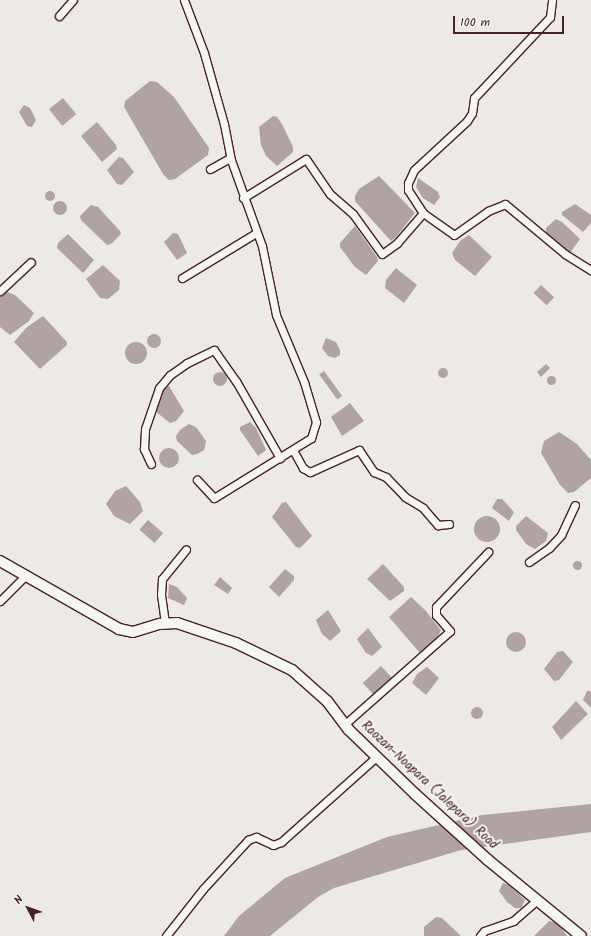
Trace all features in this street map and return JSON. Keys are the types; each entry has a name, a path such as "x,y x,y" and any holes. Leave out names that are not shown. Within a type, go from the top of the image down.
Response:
{"main road":[{"name":"Raozan-Noapara (Jalepara) Road","path":"0,561 119,629 140,632 165,623 177,623 210,633 292,670 327,701 345,724 376,757 426,804 488,860 581,936"}],"street":[{"path":"59,16 73,0"},
{"path":"184,0 204,53 224,124 230,158 266,262 276,315 314,411 315,432 293,450 214,498 197,480"},
{"path":"552,0 550,17 474,98 472,113 467,121 414,170 408,183 408,190 423,213 454,236 488,211 505,204 565,254 591,270"},
{"path":"210,168 230,158"},
{"path":"243,198 306,158 330,194 353,214 382,254 397,243 423,213"},
{"path":"182,278 256,233"},
{"path":"0,290 31,262"},
{"path":"151,464 144,449 145,429 159,388 170,375 187,363 214,350 236,381 280,458"},
{"path":"293,450 303,468 310,472 358,450 374,472 386,477 405,497 423,508 438,526 450,524"},
{"path":"530,562 549,548 561,535 575,505"},
{"path":"165,623 161,594 162,579 186,549"},
{"path":"345,724 450,631 436,615 436,607 488,552"},
{"path":"0,601 25,576"},
{"path":"166,936 203,889 248,840 256,837 273,845 281,842 376,757"},
{"path":"480,936 484,931 513,921 537,900"}],"shaded area":[{"path":"150,81 157,82 174,97 209,148 208,155 175,179 169,180 163,174 124,107 125,101"},
{"path":"63,98 76,114 62,126 49,109"},
{"path":"24,105 30,108 36,120 32,127 27,126 19,112"},
{"path":"273,116 277,117 282,124 293,147 293,152 277,166 266,156 261,145 259,127"},
{"path":"97,122 116,145 117,149 102,162 81,136"},
{"path":"119,157 123,158 134,172 122,185 117,184 107,170"},
{"path":"379,176 415,213 391,241 355,201 355,196 359,189"},
{"path":"418,178 438,192 440,197 434,205 423,198 416,187"},
{"path":"48,191 52,191 54,192 54,200 48,201 45,198 45,194"},
{"path":"60,201 65,203 67,208 65,213 60,215 55,213 53,208 55,203"},
{"path":"575,204 591,215 591,223 583,232 562,215 562,212"},
{"path":"91,205 98,207 120,231 121,234 111,244 107,245 81,220 80,216"},
{"path":"556,219 562,222 580,239 570,253 546,233 546,228"},
{"path":"355,226 377,257 378,261 366,275 355,267 340,247 340,243"},
{"path":"173,233 178,234 187,253 177,260 164,242"},
{"path":"68,234 94,260 83,273 57,248 58,243"},
{"path":"469,235 492,257 475,276 455,260 452,253 460,241"},
{"path":"103,265 120,281 119,290 108,299 100,298 86,279"},
{"path":"396,268 417,285 404,303 385,288 386,280"},
{"path":"541,285 554,297 547,305 533,293"},
{"path":"5,291 15,295 34,313 29,321 10,335 0,327 0,297"},
{"path":"43,316 67,342 67,345 40,369 14,342 26,328"},
{"path":"151,334 157,334 161,338 161,344 157,348 151,348 147,344 147,338"},
{"path":"326,338 336,342 340,350 340,355 335,358 328,356 322,348"},
{"path":"136,342 144,345 147,353 144,361 136,364 128,361 125,353 128,345"},
{"path":"546,364 550,368 541,377 537,372"},
{"path":"441,368 445,368 447,369 447,377 441,378 438,375 438,371"},
{"path":"324,371 342,396 337,400 319,375"},
{"path":"217,372 223,372 227,376 227,382 223,386 217,386 213,382 213,376"},
{"path":"551,375 556,380 551,385 546,380"},
{"path":"169,386 184,411 176,421 170,423 155,411 154,404 160,392"},
{"path":"350,403 364,421 342,436 331,417"},
{"path":"250,422 256,428 266,450 258,456 240,430 240,427"},
{"path":"189,424 196,427 206,441 204,450 192,455 177,441 176,436 180,430"},
{"path":"559,432 577,444 591,460 591,478 574,492 568,493 560,485 541,453 544,441"},
{"path":"169,448 176,451 179,458 176,465 169,468 162,465 159,458 162,451"},
{"path":"126,486 140,502 143,511 130,524 114,516 106,504 115,491"},
{"path":"497,499 502,499 514,512 509,521 492,508"},
{"path":"286,502 312,536 300,548 296,547 272,517 282,503"},
{"path":"487,516 496,520 500,529 496,538 487,542 478,538 474,529 478,520"},
{"path":"526,516 548,533 546,541 535,549 526,544 516,530 516,526"},
{"path":"148,520 163,533 155,543 139,530"},
{"path":"577,560 582,565 577,570 572,565"},
{"path":"383,564 404,587 404,591 390,601 367,579"},
{"path":"285,569 294,576 294,580 279,597 269,587"},
{"path":"220,577 232,588 228,594 214,585"},
{"path":"169,584 177,587 187,598 184,605 168,598"},
{"path":"411,597 425,610 441,630 436,641 420,653 389,617"},
{"path":"328,610 341,631 330,641 322,634 316,620"},
{"path":"368,628 382,647 372,656 366,653 357,639"},
{"path":"516,632 523,635 526,642 523,649 516,652 509,649 506,642 509,635"},
{"path":"563,651 573,662 559,680 554,681 544,669 557,652"},
{"path":"381,666 393,679 375,696 363,683"},
{"path":"427,667 439,678 426,695 412,683 417,674"},
{"path":"587,691 591,691 591,708 583,700"},
{"path":"576,701 588,714 561,740 552,727"},
{"path":"479,707 482,708 482,718 475,719 472,718 471,711 472,708"},
{"path":"591,804 591,832 461,850 334,888 318,897 270,936 224,936 239,916 285,878 387,837 482,815"},
{"path":"503,883 509,885 525,900 521,908 515,908 507,902 499,891"},
{"path":"436,917 442,918 461,936 424,936 424,927"},
{"path":"549,921 558,923 567,936 534,936"}]}
